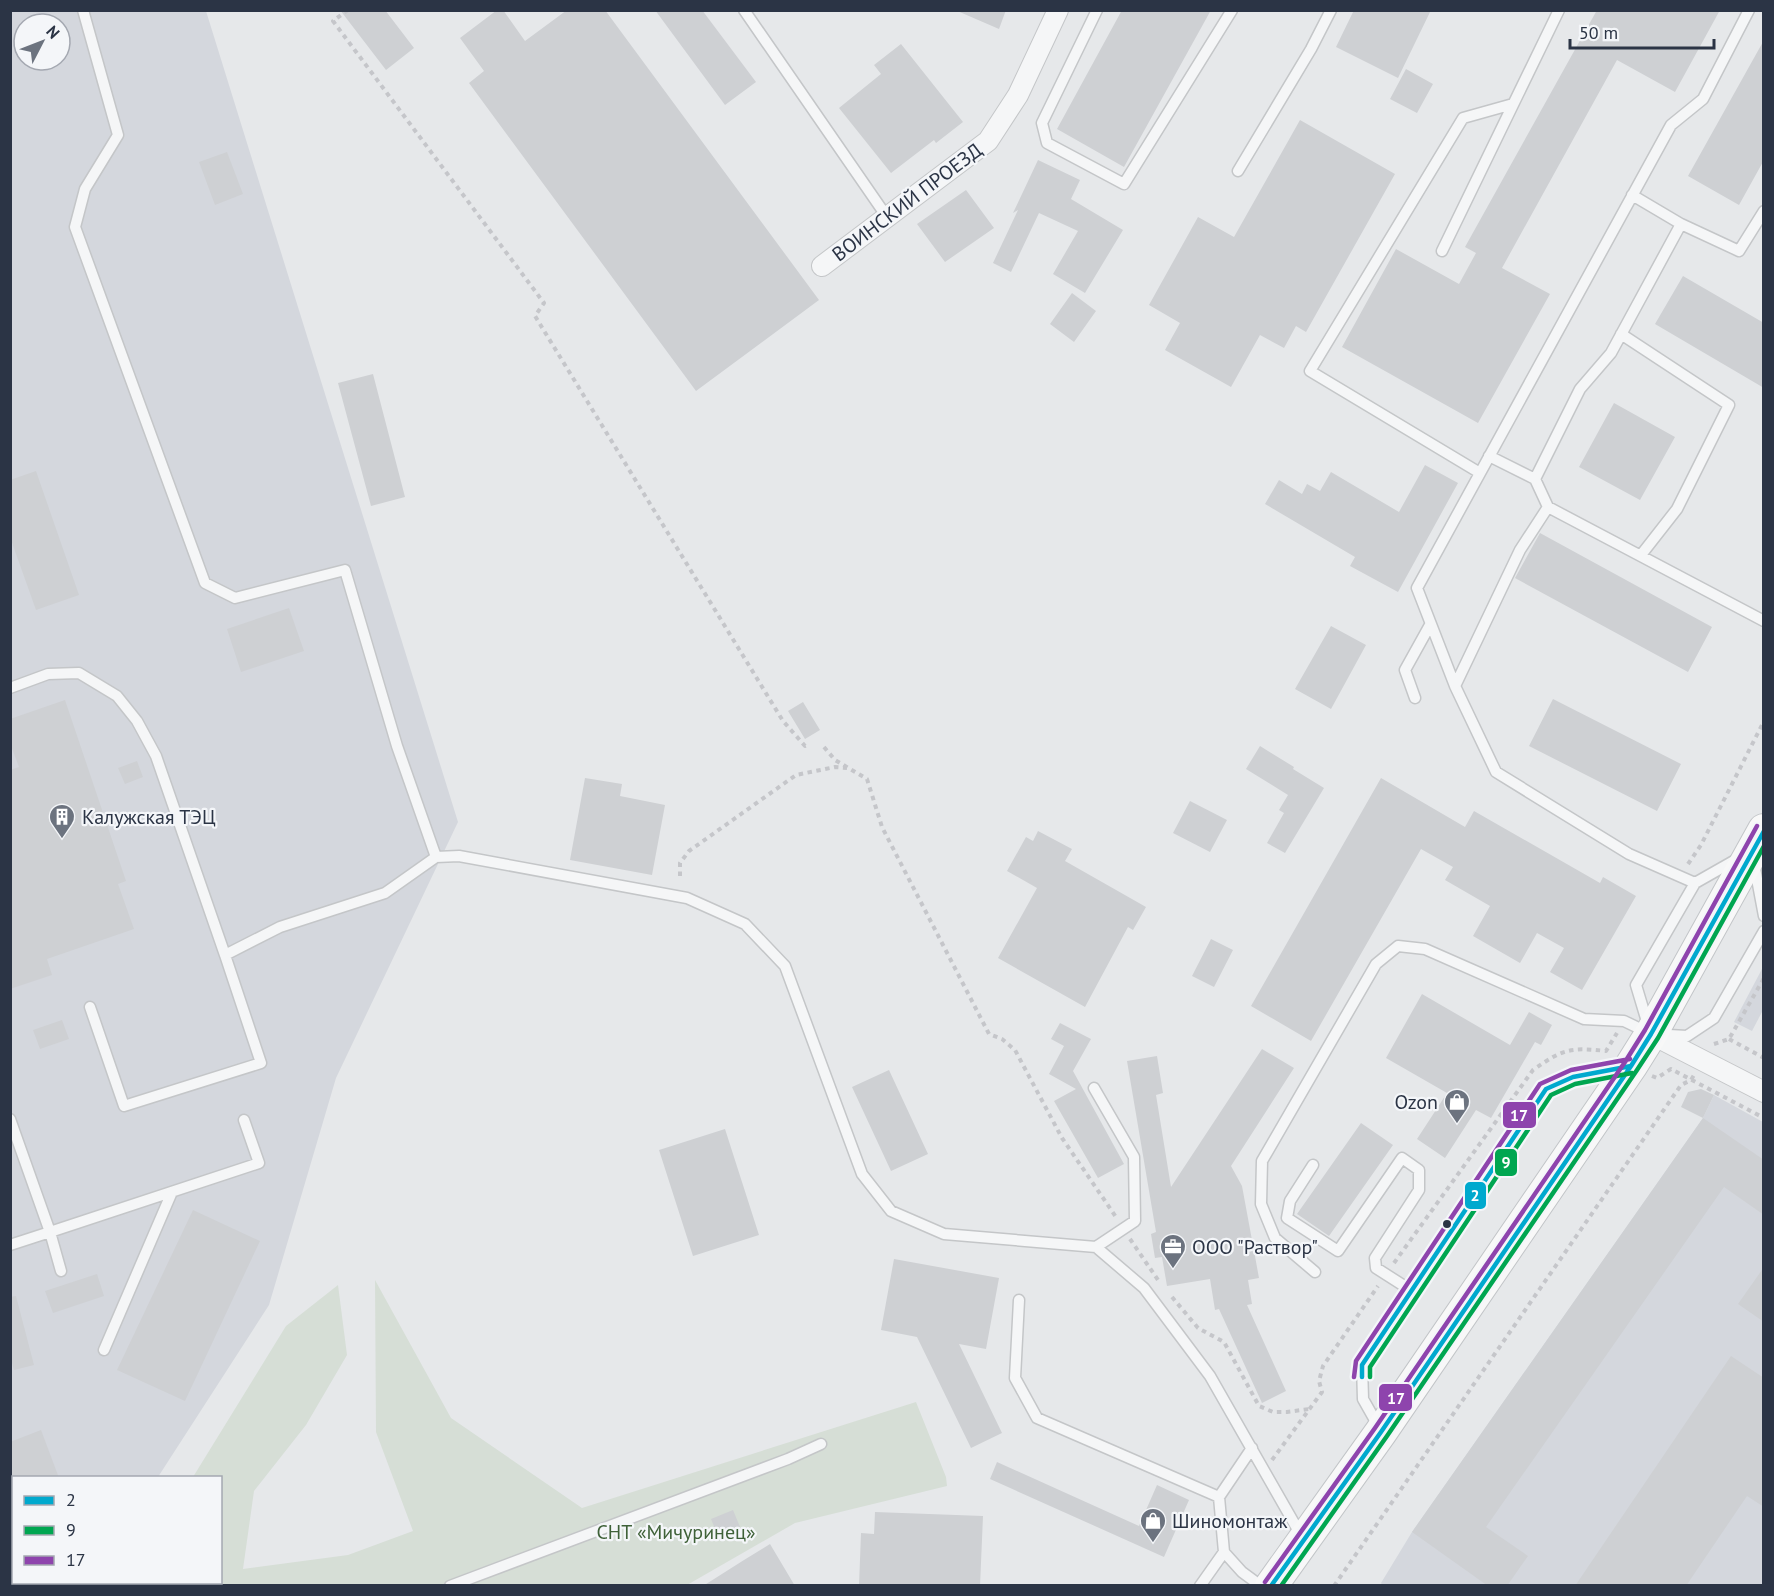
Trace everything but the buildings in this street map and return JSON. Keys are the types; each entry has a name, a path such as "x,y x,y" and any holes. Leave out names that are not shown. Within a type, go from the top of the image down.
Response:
{"main road":[{"path":"1272,1586 1381,1432 1631,1066 1637,1028 1758,840"}],"street":[{"name":"ВОИНСКИЙ ПРОЕЗД","path":"822,266 988,141 1018,95 1058,10"},
{"path":"1637,1028 1703,1059 1764,1092"}],"lane":[{"path":"83,10 118,135 85,189 75,227 205,584 235,598 345,570 397,746 436,857"},
{"path":"744,10 887,217"},
{"path":"1097,10 1042,123 1047,143 1124,184 1232,10"},
{"path":"1238,171 1311,49 1331,10"},
{"path":"1442,251 1559,10"},
{"path":"1695,883 1629,854 1496,772 1455,686 1417,588 1671,125 1702,99 1749,10"},
{"path":"1480,473 1310,371 1463,118 1513,104"},
{"path":"1632,195 1681,224 1739,251 1764,211"},
{"path":"1535,479 1580,389 1611,353 1681,224"},
{"path":"1621,334 1729,405 1677,509 1641,555"},
{"path":"1490,456 1535,479 1548,507 1764,621"},
{"path":"1455,686 1520,550 1548,507"},
{"path":"1414,698 1405,670 1430,625"},
{"path":"10,688 48,674 79,673 117,696 137,721 156,756 261,1062 124,1106 90,1007"},
{"path":"1637,1028 1636,986 1695,883 1758,840 1764,916"},
{"path":"225,955 280,927 385,893 436,857 459,856 687,898 745,924 785,966 862,1174 891,1211 944,1234 1096,1248 1144,1288 1210,1376 1304,1540"},
{"path":"1315,1272 1275,1238 1261,1204 1262,1161 1376,964 1398,946 1425,949 1584,1019 1687,1036 1714,1018 1764,931"},
{"path":"1381,1432 1363,1399 1362,1365 1546,1089 1573,1077 1631,1066"},
{"path":"1094,1088 1134,1157 1135,1221 1096,1248"},
{"path":"10,1119 62,1271"},
{"path":"10,1245 259,1163 244,1120"},
{"path":"1313,1165 1290,1201 1287,1218 1338,1251 1402,1158 1419,1170 1419,1190 1375,1258 1376,1268 1412,1291"},
{"path":"104,1350 172,1192"},
{"path":"1019,1300 1015,1378 1036,1418 1219,1497"},
{"path":"450,1586 777,1463 821,1444"},
{"path":"1252,1448 1219,1497 1224,1552 1242,1572 1261,1586"},
{"path":"1200,1586 1224,1552"}],"path":[{"path":"348,10 333,21 544,303 535,316 783,721 805,746 809,744"},
{"path":"1680,876 1701,845 1764,721"},
{"path":"824,747 835,760 867,779 882,827 989,1034 1002,1039 1015,1050 1062,1138 1164,1289 1198,1328 1224,1342 1259,1406 1273,1412 1310,1409"},
{"path":"680,876 680,863 689,851 796,775 835,767 851,769"},
{"path":"1334,1586 1681,1085 1691,1080 1712,1045 1729,1039 1764,978"},
{"path":"1264,1470 1322,1392 1319,1381 1323,1366 1386,1274 1533,1070 1553,1056 1577,1048 1606,1051 1637,1028"},
{"path":"1729,1039 1764,1058"},
{"path":"1691,1080 1764,1118"}],"shaded area":[{"path":"11,11 206,11 458,822 336,1078 269,1305 159,1476 12,1476 12,1584 90,1584 89,1586 11,1586"},
{"path":"1763,967 1763,1010 1752,1031 1734,1022"},
{"path":"1714,1095 1763,1122 1763,1585 1383,1586 1381,1583 1412,1532 1703,1118"}],"green space":[{"name":"СНТ «Мичуринец»","path":"375,1280 451,1418 582,1508 916,1402 946,1477 947,1486 795,1523 687,1585 121,1586 122,1584 222,1584 222,1476 194,1476 286,1326 338,1285 347,1355 306,1425 254,1491 243,1569 348,1555 413,1531 376,1432"}],"transit line":[{"name":"17","path":"1265,1582 1375,1428 1625,1062 1645,1030 1757,826"},
{"name":"2","path":"1271,1586 1381,1432 1631,1066 1764,831"},
{"name":"9","path":"1281,1586 1387,1436 1658,1038 1764,846"},
{"name":"17","path":"1354,1377 1356,1361 1540,1084 1571,1070 1630,1059"},
{"name":"2","path":"1362,1377 1362,1365 1546,1089 1573,1077 1631,1066"},
{"name":"9","path":"1370,1377 1370,1367 1551,1095 1575,1084 1632,1073"}],"place":[{"name":"Калужская ТЭЦ","path":"62,840"},
{"name":"Ozon","path":"1457,1125"},
{"name":"ООО \"Раствор\"","path":"1173,1270"},
{"name":"Шиномонтаж","path":"1153,1544"}]}
